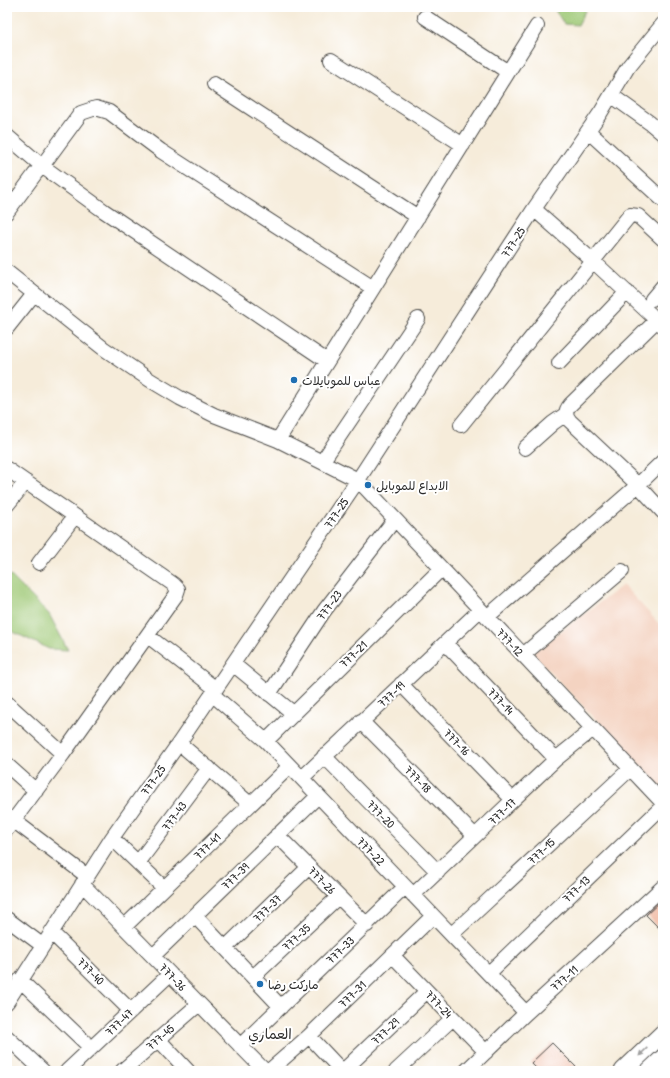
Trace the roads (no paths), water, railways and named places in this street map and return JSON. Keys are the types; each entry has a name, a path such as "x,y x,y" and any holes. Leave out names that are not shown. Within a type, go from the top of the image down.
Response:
{"main road":[{"path":"623,1071 663,1033"},
{"path":"649,1071 663,1058"}],"street":[{"path":"425,17 508,72"},
{"name":"777-25","path":"7,1002 42,945 112,838 180,743 232,664 358,480 534,209 588,131 628,67 663,24"},
{"path":"278,440 537,26"},
{"path":"331,60 463,145"},
{"path":"214,84 418,217"},
{"path":"611,95 663,134"},
{"path":"7,212 81,113 96,108 109,112 161,151 373,288"},
{"path":"588,131 663,200"},
{"path":"7,136 42,166 129,228 327,361"},
{"path":"534,209 660,323 570,405 566,410 566,414 570,421 638,485 663,512"},
{"path":"461,425 630,215 638,216 663,239"},
{"path":"7,272 103,348 150,380 180,398 214,415 278,440 358,480"},
{"path":"652,298 663,286"},
{"path":"559,363 627,292"},
{"path":"7,328 34,294"},
{"path":"322,462 418,319"},
{"path":"525,448 552,423 566,414"},
{"name":"777-19","path":"302,778 445,643 484,614 638,485 663,461"},
{"path":"7,469 174,584 178,589 148,636 9,826"},
{"name":"777-12","path":"358,480 663,804"},
{"path":"7,505 26,482"},
{"path":"39,563 75,516"},
{"name":"777-23","path":"269,694 324,611 394,519"},
{"name":"777-21","path":"266,741 441,569"},
{"path":"523,655 622,571"},
{"name":"777-22","path":"148,636 214,691 266,741 526,1012"},
{"name":"777-14","path":"445,643 556,759"},
{"path":"232,664 293,713"},
{"name":"777-16","path":"401,684 513,800"},
{"path":"7,702 63,754"},
{"name":"777-18","path":"361,721 475,836"},
{"name":"777-17","path":"409,891 438,872 556,759 593,729"},
{"path":"180,743 250,804"},
{"name":"777-20","path":"324,756 438,872"},
{"path":"7,765 36,791"},
{"name":"777-41","path":"124,927 290,766"},
{"name":"777-43","path":"138,863 209,768"},
{"name":"777-15","path":"452,934 630,768"},
{"name":"777-39","path":"153,956 318,796"},
{"name":"777-13","path":"489,972 663,804"},
{"name":"777-36","path":"9,826 85,880 124,927 265,1071"},
{"name":"777-26","path":"277,835 367,925"},
{"path":"112,838 164,888"},
{"name":"777-37","path":"225,948 309,867"},
{"name":"777-11","path":"466,1071 526,1012 663,887"},
{"name":"777-33","path":"240,1046 367,925 409,891"},
{"name":"777-35","path":"253,977 338,897"},
{"path":"195,916 282,1007"},
{"name":"777-31","path":"269,1071 434,916"},
{"path":"7,919 42,945"},
{"name":"777-40","path":"51,932 131,1011"},
{"name":"777-24","path":"393,956 486,1052"},
{"name":"777-47","path":"67,1071 170,974"},
{"path":"20,980 91,1048"},
{"name":"777-29","path":"343,1071 427,991"},
{"name":"777-45","path":"122,1071 199,1004"},
{"path":"396,1071 453,1018"},
{"path":"308,1036 343,1071"},
{"path":"7,1037 43,1071"},
{"path":"158,1039 188,1071"}],"place":[{"name":"عباس للموبايلات","path":"294,380"},
{"name":"الابداع للموبايل","path":"368,485"},
{"name":"ماركت رضا","path":"260,984"}],"district":[{"name":"العماري","path":"270,1033"}]}
